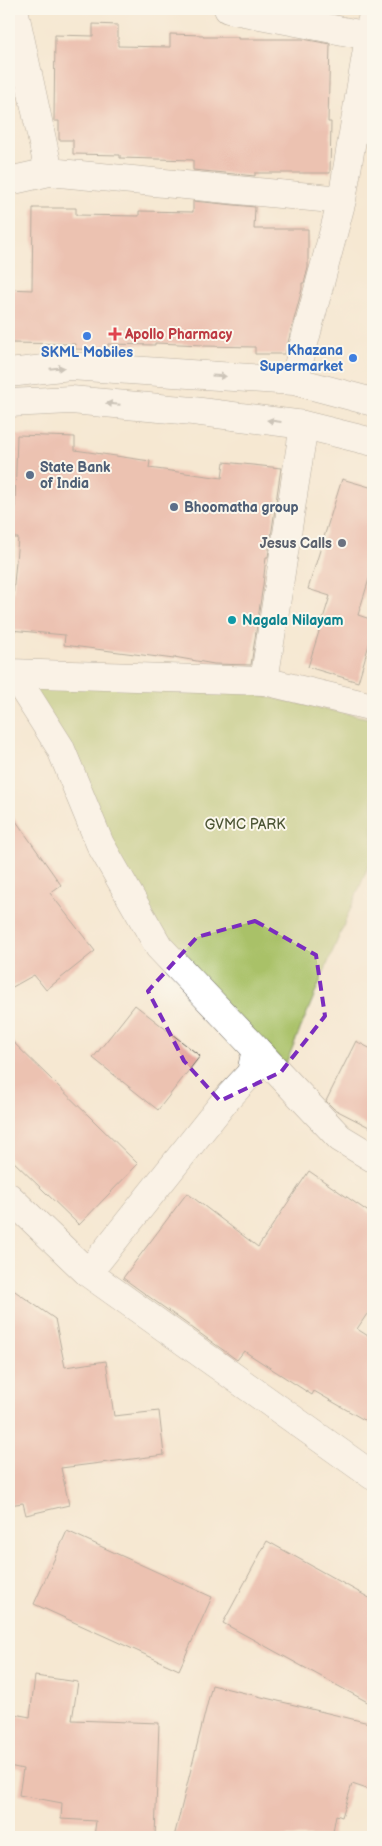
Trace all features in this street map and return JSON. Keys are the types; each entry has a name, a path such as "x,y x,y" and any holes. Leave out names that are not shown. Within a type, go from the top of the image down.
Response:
{"street":[{"path":"14,9 49,172"},
{"path":"228,9 371,24 342,200 294,381"},
{"path":"9,180 49,172 342,200"},
{"path":"9,373 70,366 294,381 373,402"},
{"path":"9,403 71,400 193,411 304,425 373,442"},
{"path":"264,681 304,425"},
{"path":"11,673 264,681 373,707"},
{"path":"11,673 60,748 100,844 159,947 340,1138 373,1158"},
{"path":"88,1273 225,1101 252,1074 256,1049"},
{"path":"9,1197 88,1273 373,1476"}],"highlighted area":[{"path":"255,921 316,955 325,1016 281,1072 220,1101 184,1061 148,991 197,937"}],"green space":[{"name":"GVMC PARK","path":"23,678 239,691 373,719 373,855 284,1068 166,946"}],"building":[{"path":"93,24 118,25 118,46 170,47 170,34 203,35 203,37 238,37 238,39 303,39 330,44 328,122 331,122 330,173 255,173 255,176 193,170 193,160 120,158 120,155 73,154 73,140 59,140 59,121 54,121 55,35 93,36"},
{"path":"193,201 255,207 254,229 308,229 308,268 304,283 302,283 285,354 255,354 255,347 155,343 155,345 108,344 108,350 75,349 75,344 9,343 9,289 32,290 33,208 76,208 76,215 139,216 139,211 193,212"},
{"path":"17,435 75,437 75,450 150,461 149,468 222,478 224,462 281,468 251,665 214,664 174,657 174,659 64,645 65,635 10,630 18,538 14,538"},
{"path":"342,479 373,488 373,566 358,615 373,620 373,631 358,682 308,667 330,596 308,589"},
{"path":"9,811 61,885 50,893 95,951 46,990 34,975 9,989"},
{"path":"135,1005 200,1056 158,1110 93,1058"},
{"path":"9,1038 138,1164 79,1225 9,1157"},
{"path":"356,1041 373,1050 373,1129 334,1109 326,1101"},
{"path":"309,1171 373,1215 373,1305 357,1329 373,1339 373,1425 314,1391 312,1395 244,1351 237,1360 123,1278 187,1193 258,1247"},
{"path":"9,1287 55,1319 65,1367 106,1361 114,1416 159,1411 164,1455 61,1468 69,1505 26,1515 23,1503 9,1505"},
{"path":"67,1531 212,1597 179,1670 34,1604"},
{"path":"267,1541 373,1600 373,1705 223,1623"},
{"path":"35,1676 78,1682 72,1720 159,1723 155,1837 94,1837 96,1821 61,1819 62,1803 19,1795 23,1769 9,1766 9,1713 30,1717"},
{"path":"212,1685 373,1724 373,1791 352,1784 342,1817 336,1815 332,1837 174,1837"}],"place":[{"name":"Apollo Pharmacy","path":"115,334"},
{"name":"SKML Mobiles","path":"87,336"},
{"name":"Khazana Supermarket","path":"353,358"},
{"name":"State Bank of India","path":"30,475"},
{"name":"Bhoomatha group","path":"174,507"},
{"name":"Jesus Calls","path":"342,543"},
{"name":"Nagala Nilayam","path":"232,620"}]}
